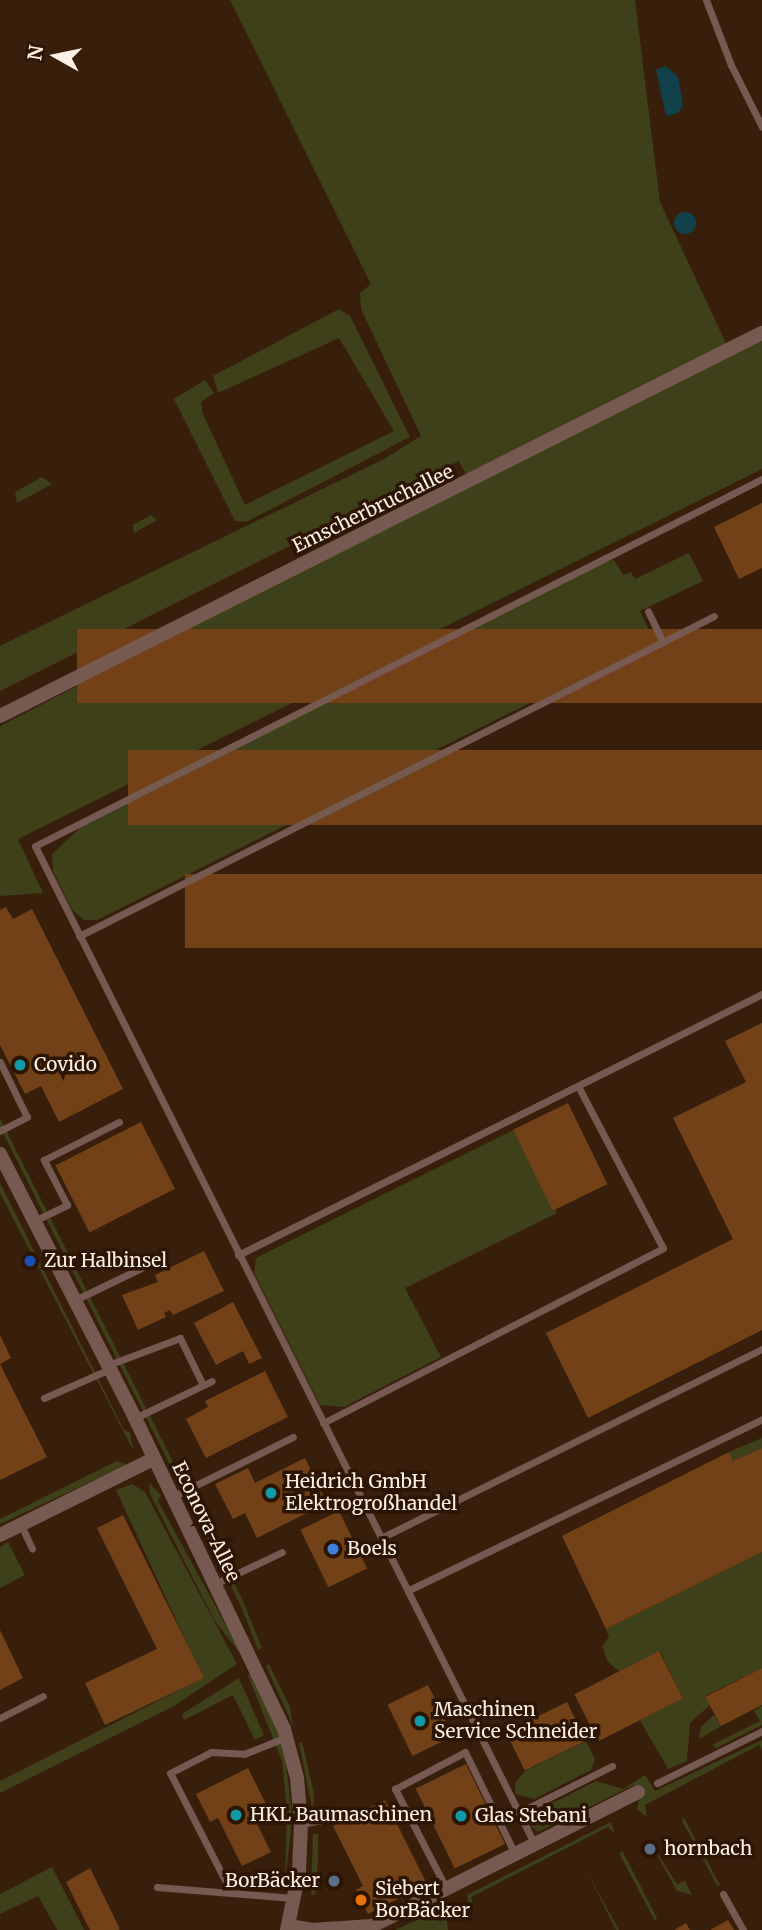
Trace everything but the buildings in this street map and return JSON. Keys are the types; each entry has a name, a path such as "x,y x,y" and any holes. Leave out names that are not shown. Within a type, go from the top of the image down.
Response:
{"street":[{"name":"Emscherbruchallee","path":"0,716 762,332"},
{"name":"Econova-Allee","path":"0,1155 135,1418 287,1737 301,1824 294,1898 287,1928 312,1930 372,1926 447,1891 638,1792"},
{"path":"0,1535 153,1459"}],"lane":[{"path":"706,0 731,65 762,127"},
{"path":"535,1845 409,1590 237,1255 35,846 762,479"},
{"path":"648,611 663,642"},
{"path":"79,936 714,616"},
{"path":"237,1255 762,994"},
{"path":"0,1062 27,1117 0,1131"},
{"path":"323,1423 663,1248 578,1086"},
{"path":"33,1221 67,1205 44,1160 119,1122"},
{"path":"74,1300 160,1259"},
{"path":"44,1398 108,1367 180,1338 203,1385"},
{"path":"381,1538 762,1349"},
{"path":"135,1418 212,1381"},
{"path":"409,1590 762,1419"},
{"path":"172,1497 293,1437"},
{"path":"20,1524 32,1549"},
{"path":"215,1584 282,1552"},
{"path":"0,1718 43,1696"},
{"path":"657,1783 762,1731"},
{"path":"230,1890 170,1773 211,1752 244,1754 287,1737"},
{"path":"447,1891 395,1789 466,1752 516,1855"},
{"path":"520,1812 612,1766"},
{"path":"301,1824 326,1819"},
{"path":"157,1887 230,1890 294,1898"},
{"path":"723,1894 743,1930"}],"green space":[{"path":"230,0 635,0 660,202 729,350 762,332 762,469 18,839 43,893 0,896 0,726 470,483 459,461 0,691 0,646 384,459 421,436 361,309 360,293 371,284"},
{"path":"339,309 350,316 410,437 246,522 235,521 174,399 205,380 214,393 201,402 203,414 245,505 394,431 339,338 218,393 213,376"},
{"path":"42,477 52,484 17,503 15,492"},
{"path":"151,515 157,520 134,533 133,525"},
{"path":"689,553 703,581 640,611 652,637 637,649 97,920 84,920 72,910 53,871 52,854 84,824 605,562 614,560 623,575 631,572 635,579"},
{"path":"0,1118 242,1599 262,1648 258,1650 242,1608 0,1127"},
{"path":"513,1130 557,1213 405,1288 441,1357 344,1407 320,1405 254,1273 256,1258"},
{"path":"0,1183 124,1430 130,1433 133,1450 0,1193"},
{"path":"762,1438 762,1448 733,1461 729,1452"},
{"path":"117,1461 127,1465 0,1524 0,1519"},
{"path":"149,1483 161,1495 158,1501 245,1660 215,1621 150,1494"},
{"path":"132,1484 145,1492 237,1664 174,1706 0,1793 0,1781 203,1678 116,1490"},
{"path":"8,1542 25,1575 0,1588 0,1547"},
{"path":"762,1552 762,1668 705,1696 710,1705 690,1723 687,1761 668,1769 640,1720 683,1698 660,1651 619,1671 608,1662 602,1646 609,1637 606,1629"},
{"path":"269,1664 290,1707 293,1726 266,1666"},
{"path":"251,1672 275,1723 286,1762 292,1818 285,1884 287,1810 282,1761 248,1676"},
{"path":"239,1678 264,1735 255,1740 233,1695 184,1720 182,1714"},
{"path":"762,1706 762,1725 716,1748 712,1745 760,1721 754,1711"},
{"path":"714,1715 721,1726 699,1739 701,1727"},
{"path":"762,1740 762,1750 759,1745 645,1805 647,1817 637,1809 639,1797 634,1785 538,1832 531,1826 537,1811 596,1781 623,1789 645,1775 655,1791"},
{"path":"586,1741 595,1759 591,1770 534,1799 515,1794 515,1783 525,1771"},
{"path":"302,1742 314,1794 313,1812 299,1743"},
{"path":"684,1818 720,1885 718,1887 682,1821"},
{"path":"611,1822 615,1834 608,1827 471,1897 474,1908 469,1907 467,1895"},
{"path":"313,1834 318,1834 318,1861 315,1895 311,1895"},
{"path":"647,1837 677,1884 685,1881 692,1895 677,1891"},
{"path":"623,1852 657,1918 655,1921 619,1853"},
{"path":"52,1867 84,1930 57,1930 38,1896 0,1914 0,1894"},
{"path":"586,1870 619,1930 616,1930"},
{"path":"432,1913 447,1920 448,1930 395,1930"}],"water":[{"path":"666,66 678,77 683,105 678,113 666,116 656,70"},
{"path":"685,212 693,215 696,223 693,231 685,234 677,231 674,223 677,215"}],"place":[{"name":"Covido","path":"20,1065"},
{"name":"Zur Halbinsel","path":"30,1261"},
{"name":"Heidrich GmbH Elektrogroßhandel","path":"271,1493"},
{"name":"Boels","path":"333,1549"},
{"name":"Maschinen Service Schneider","path":"420,1721"},
{"name":"HKL Baumaschinen","path":"236,1815"},
{"name":"Glas Stebani","path":"461,1816"},
{"name":"hornbach","path":"650,1849"},
{"name":"BorBäcker","path":"334,1881"},
{"name":"Siebert BorBäcker","path":"361,1900"}]}
